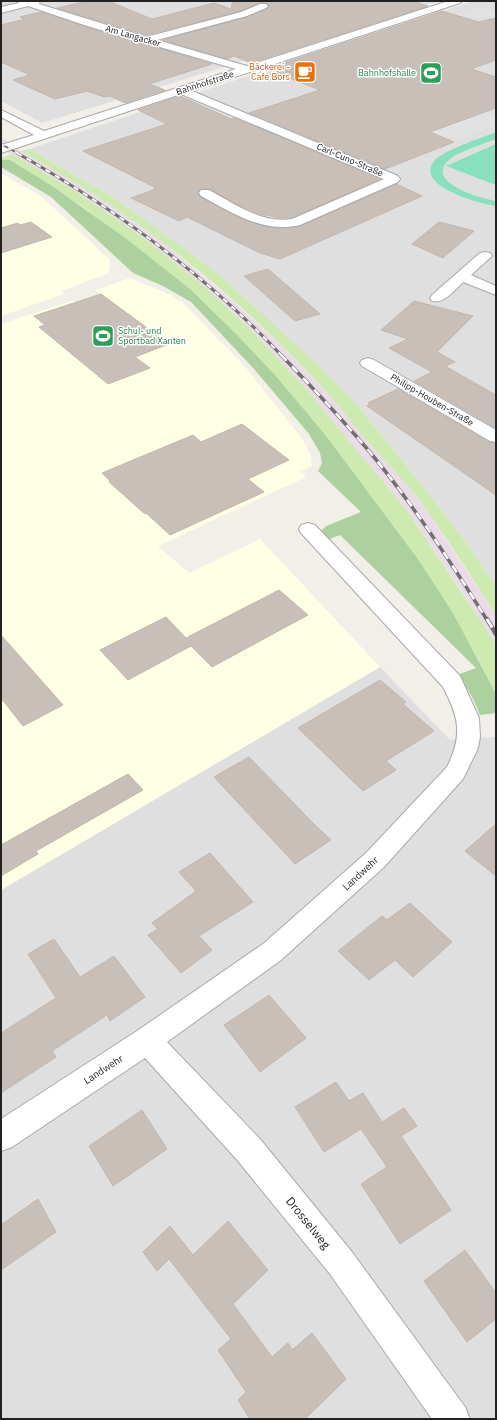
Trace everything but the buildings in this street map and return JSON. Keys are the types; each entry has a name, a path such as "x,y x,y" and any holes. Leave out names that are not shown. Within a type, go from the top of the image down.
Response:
{"street":[{"path":"1,10 25,2 39,1"},
{"name":"Bahnhofstraße","path":"1,149 457,1"},
{"name":"Am Langacker","path":"25,2 246,69"},
{"path":"147,40 244,14 264,6"},
{"name":"Carl-Cuno-Straße","path":"181,90 394,179 295,222 284,224 264,222 204,193"},
{"path":"1,113 43,135"},
{"path":"437,298 485,256"},
{"path":"461,276 496,291"},
{"name":"Philipp-Houben-Straße","path":"368,362 496,437"},
{"name":"Landwehr","path":"1,1136 148,1040 272,952 375,860 455,773 467,747 470,735 470,723 466,710 452,682 308,529"},
{"name":"Drosselweg","path":"148,1040 249,1150 341,1263 453,1419"}],"shaded area":[{"path":"1,1 439,1 42,123 1,101"},
{"path":"473,1 496,1 496,587 471,549 426,490 357,405 222,277 114,198 29,149"},
{"path":"484,7 496,12 496,15 442,27 437,20"},
{"path":"466,106 496,116 496,125 454,142 412,126"},
{"path":"1,137 21,151 85,188 161,241 234,302 281,345 329,395 371,445 398,474 425,508 496,615 496,645 406,509 308,391 251,330 205,287 141,236 75,191 1,149"},
{"path":"1,173 42,197 109,259 110,268 107,274 61,291 64,294 1,316"},
{"path":"130,278 171,295 184,304 246,368 300,436 311,456 312,466 300,472 306,477 158,546 189,573 260,539 380,667 1,890 1,324 72,301 75,302 104,297 95,290"},
{"path":"380,667 450,740 496,737 496,1419 1,1419 1,890"}],"green space":[{"path":"496,132 496,139 457,154 448,161 443,169 444,176 450,183 469,193 496,201 496,206 477,202 451,192 440,185 433,178 430,169 435,160 440,156 464,144"},
{"path":"496,144 496,185 446,166"},
{"path":"29,149 114,198 197,258 222,277 322,369 357,405 426,490 471,549 496,587 496,615 419,500 329,395 281,344 202,274 147,231 107,203 21,151"},
{"path":"12,154 75,191 141,236 205,287 251,330 308,391 406,509 485,627 496,645 496,694 453,613 418,559 327,437 190,289 83,207 10,160 1,160 1,158"},
{"path":"1,160 10,160 52,186 124,237 190,289 275,375 327,437 418,559 453,613 496,694 496,713 480,715 470,694 457,675 476,668 340,535 324,541 321,536 322,530 326,526 361,512 318,471 322,463 320,453 309,434 254,369 191,302 163,286 133,273 51,197 1,167"}],"railway":[{"path":"1,144 19,154"},
{"path":"17,153 89,197 157,245 222,298 253,326 282,356"},
{"path":"281,355 337,414 385,471 431,534 487,620"},
{"path":"487,619 496,634"}],"place":[{"name":"Bäckerei - Cafe Bors","path":"305,72"},
{"name":"Bahnhofshalle","path":"431,73"},
{"name":"Schul- und Sportbad Xanten","path":"103,336"}]}
